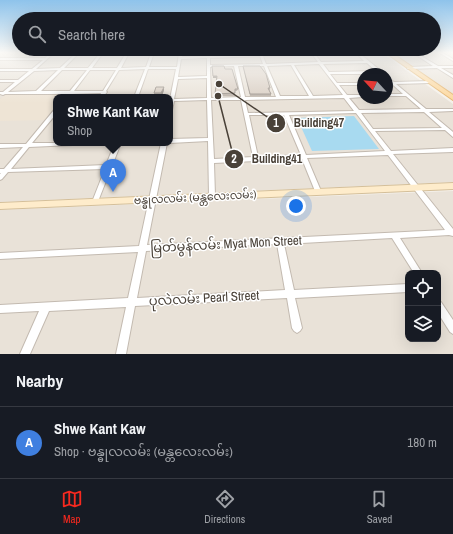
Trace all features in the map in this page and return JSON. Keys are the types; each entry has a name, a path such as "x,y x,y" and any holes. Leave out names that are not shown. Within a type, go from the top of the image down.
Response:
{"main road":[{"path":"411,70 453,98"}],"street":[{"path":"0,70 16,70"},
{"path":"0,96 32,70"},
{"path":"37,93 61,70"},
{"path":"71,92 89,70"},
{"path":"2,93 105,92 118,70"},
{"path":"137,94 146,70"},
{"path":"172,94 178,70"},
{"path":"208,70 212,196"},
{"path":"237,70 256,159"},
{"path":"267,70 279,98"},
{"path":"295,70 312,97"},
{"path":"325,70 452,233"},
{"path":"440,70 453,77"},
{"path":"327,73 357,73"},
{"path":"176,78 208,77"},
{"path":"0,81 19,81"},
{"path":"393,83 430,82"},
{"path":"336,84 357,84"},
{"path":"393,86 453,135"},
{"path":"393,95 406,95"},
{"path":"173,100 357,96"},
{"path":"246,114 453,110"},
{"path":"286,113 318,191"},
{"path":"0,178 3,171 28,145 53,115"},
{"path":"373,130 446,129"},
{"path":"173,141 210,139"},
{"path":"0,146 53,144"},
{"path":"95,202 117,146"},
{"path":"121,354 163,146"},
{"path":"211,161 453,150"},
{"path":"3,171 108,167"},
{"name":"ဗန္ဓုလလမ်း (မန္တလေးလမ်း)","path":"0,206 453,186"},
{"name":"မြတ်မွန်လမ်း Myat Mon Street","path":"0,256 452,233"},
{"path":"394,235 416,270"},
{"path":"280,241 297,328"},
{"name":"ပုလဲလမ်း Pearl Street","path":"0,309 405,288"},
{"path":"25,354 46,306"},
{"path":"439,306 453,329"}],"shaded area":[{"path":"0,70 357,70 357,104 393,104 393,70 405,70 453,104 453,182 0,202"},
{"path":"416,70 453,70 453,95"},
{"path":"6,94 53,94 53,112 46,120 0,121 0,99"},
{"path":"453,191 453,354 0,354 0,210"}],"water":[{"path":"354,116 379,149 312,151 297,118"}],"building":[{"path":"212,70 232,70 238,89 235,89 235,93 215,94 217,76 213,76"},
{"path":"244,70 263,70 266,74 270,88 268,88 271,94 250,94"},
{"path":"156,87 164,87 161,93 154,93"}],"place":[{"name":"Building47","path":"219,84"},
{"name":"Building41","path":"218,96"},
{"name":"Shwe Kant Kaw","path":"113,192"}]}
